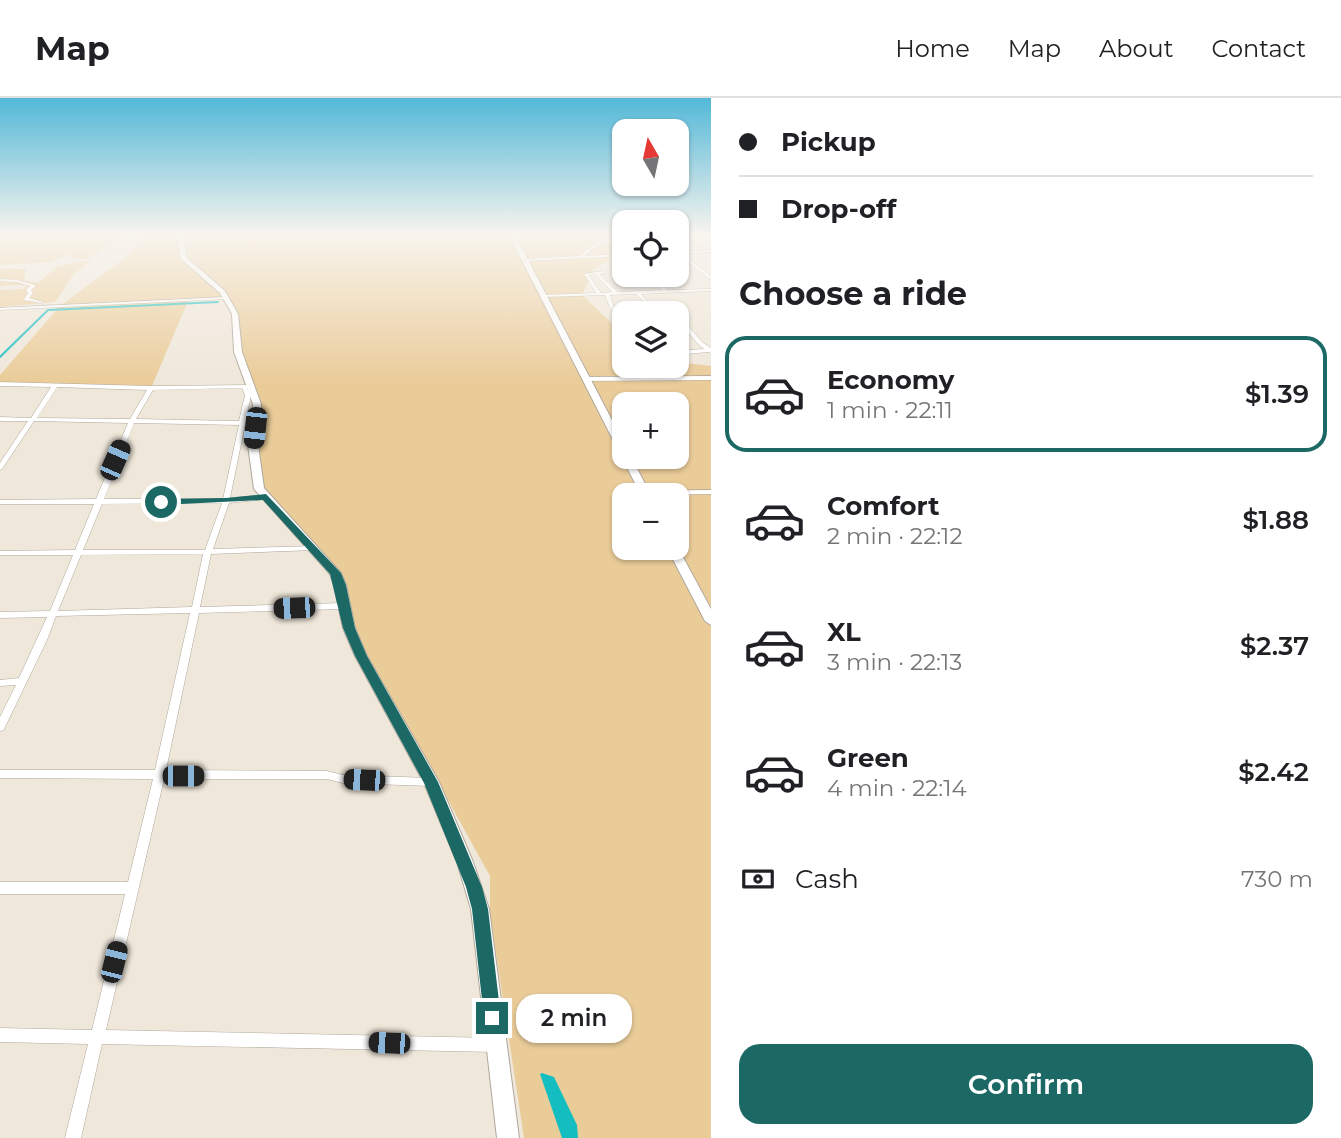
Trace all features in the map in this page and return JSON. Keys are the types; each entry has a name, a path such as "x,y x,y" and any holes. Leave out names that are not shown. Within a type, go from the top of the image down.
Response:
{"main road":[{"path":"210,284 226,298 237,322 238,352 248,387 257,404 246,426 253,445 257,481 266,497 335,573 343,606 361,656 431,782 465,862 480,909 508,1138"},
{"path":"536,284 612,428"},
{"path":"679,560 711,621"}],"street":[{"path":"25,284 33,286 28,290 30,293 26,299 47,302 48,307"},
{"path":"592,284 599,293"},
{"path":"607,284 616,293"},
{"path":"661,287 666,292"},
{"path":"543,296 711,290"},
{"path":"637,292 645,301"},
{"path":"607,293 612,306"},
{"path":"0,309 226,298"},
{"path":"0,318 9,308"},
{"path":"689,330 710,351"},
{"path":"689,352 710,351"},
{"path":"586,379 711,378"},
{"path":"0,384 152,388 248,387"},
{"path":"0,468 55,386"},
{"path":"0,727 53,614 76,551 133,419 152,388"},
{"path":"0,419 133,419 246,426 226,501 208,552 159,776 73,1138"},
{"path":"689,493 711,492"},
{"path":"0,502 226,501 266,497"},
{"path":"0,553 208,552 314,548"},
{"path":"0,615 343,606"},
{"path":"0,683 21,681"},
{"path":"0,774 327,775 343,779 431,782"},
{"path":"0,888 132,888"},
{"path":"0,1035 495,1045"}],"shaded area":[{"path":"0,284 67,284 55,302 0,307 0,290 24,289 27,285 0,286"},
{"path":"90,284 587,284 582,295 612,323 612,378 689,378 689,363 711,366 711,1138 524,1138 490,914 490,876 438,782 361,656 340,585 257,481 257,404 238,352 238,332 226,298 188,301 151,388 0,384 0,375 60,306"}],"water":[{"path":"540,1074 554,1077 577,1125 578,1138 562,1138"}],"waterway":[{"path":"0,357 48,310 218,302"}],"route":[{"path":"161,502 266,497 335,573 349,628 361,656 431,782 474,887 480,909 492,1018"}]}
